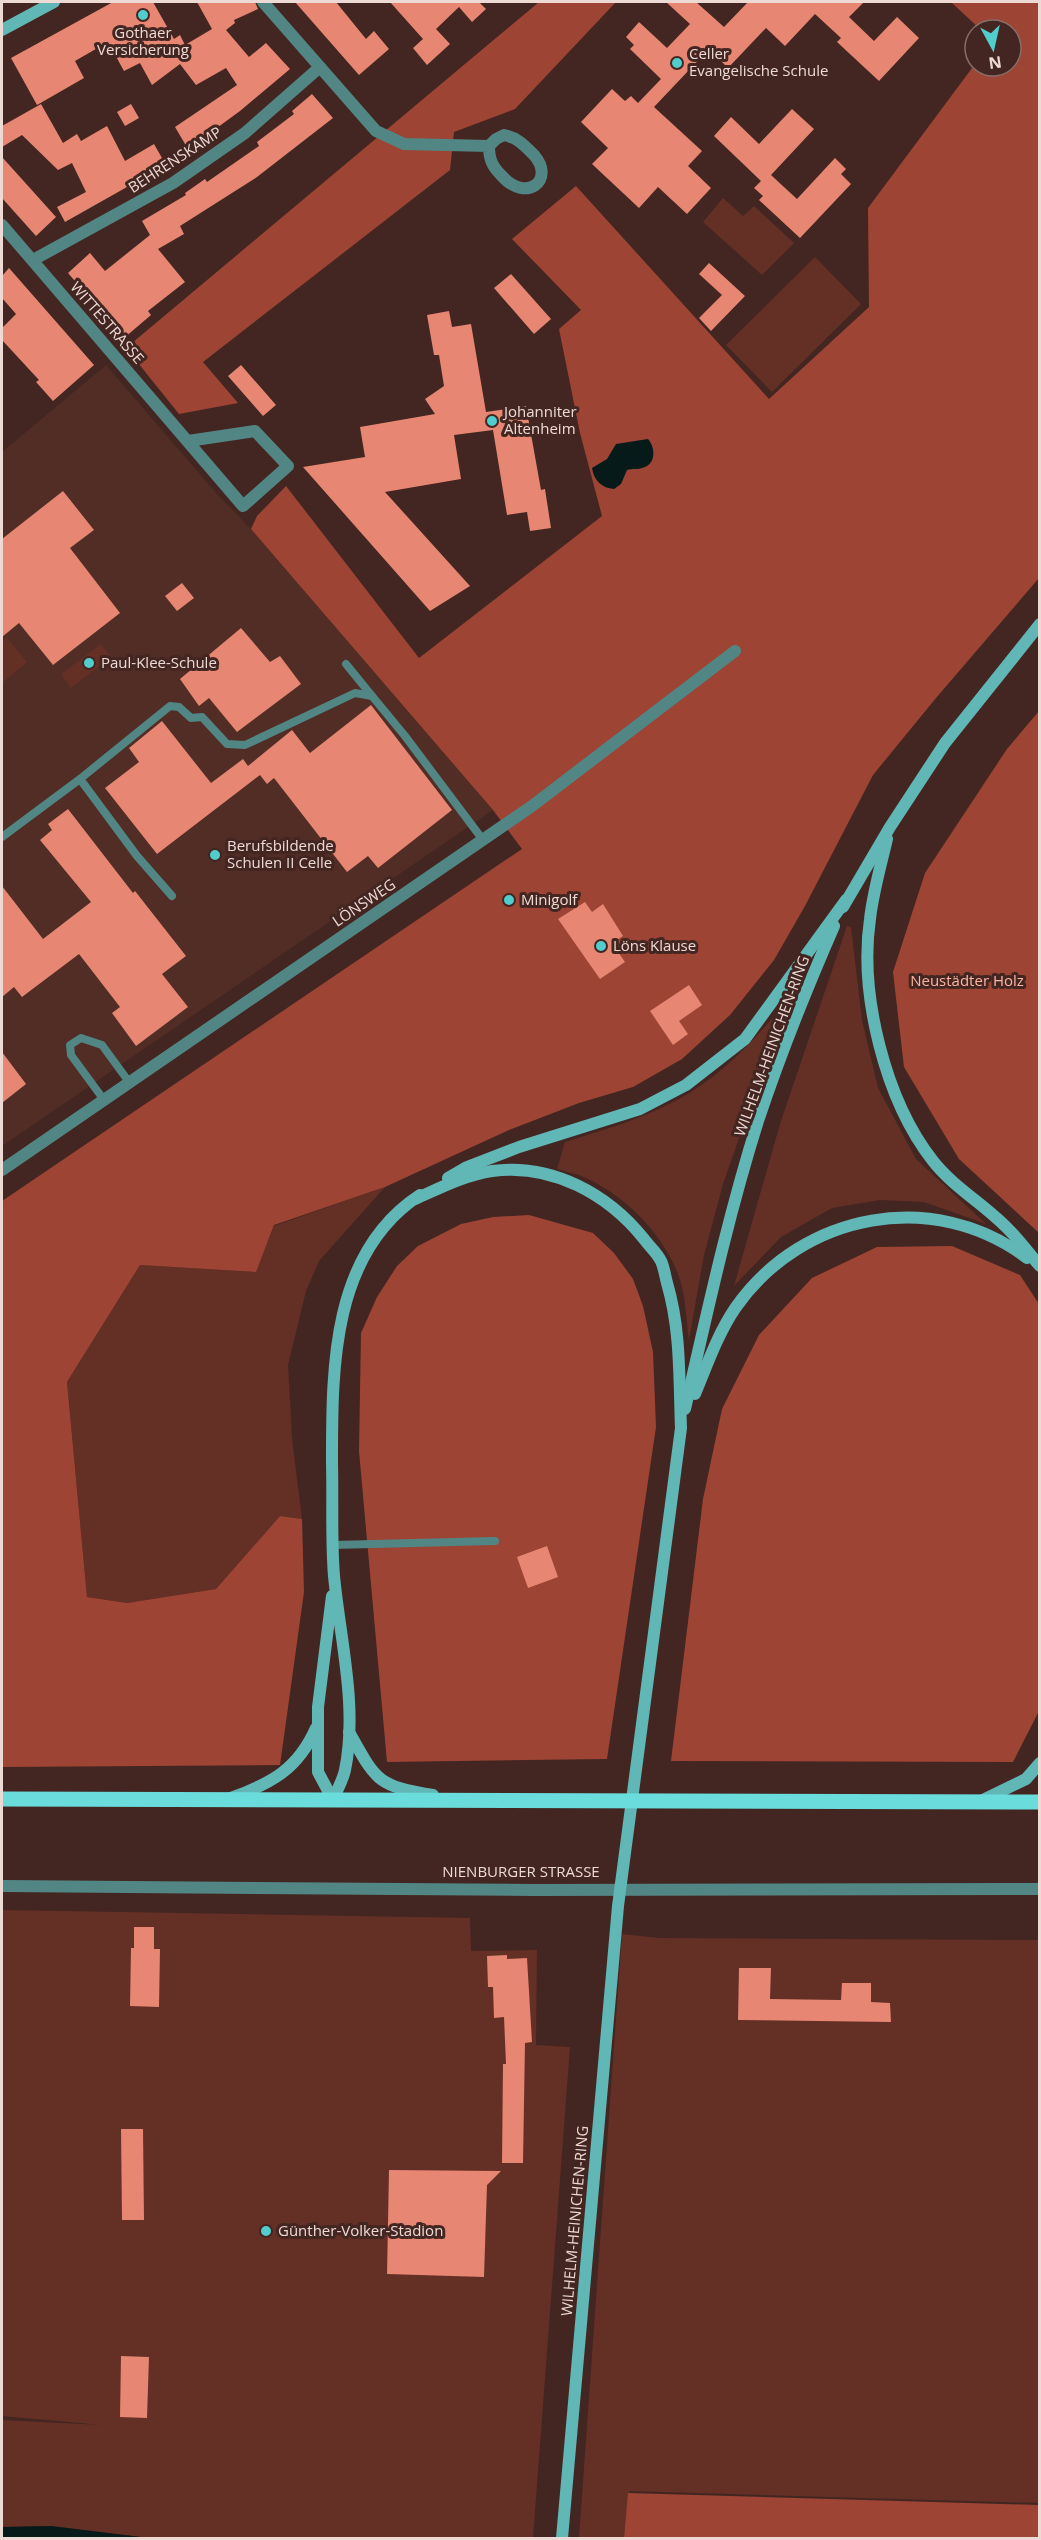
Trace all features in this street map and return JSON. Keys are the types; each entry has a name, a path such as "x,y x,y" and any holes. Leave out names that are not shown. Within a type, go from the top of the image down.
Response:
{"main road":[{"path":"2,30 54,2"},
{"name":"WILHELM-HEINICHEN-RING","path":"562,2538 618,1905 681,1428 717,1267 758,1122 802,998 846,900 945,743 1040,624"},
{"path":"890,827 869,920 868,961 872,1012 882,1057 900,1106 933,1161 1010,1231 1040,1267"},
{"path":"333,1800 345,1772 349,1732 345,1661 334,1577 332,1393 343,1314 355,1274 371,1244 395,1216 415,1199 467,1167 519,1147 640,1109 686,1085 745,1039 846,900"},
{"path":"415,1199 465,1178 493,1171 519,1171 549,1175 573,1182 596,1194 626,1217 661,1261 674,1306 679,1356 681,1428"},
{"path":"681,1428 712,1352 736,1307 765,1274 795,1249 839,1228 882,1219 929,1217 970,1227 1007,1244 1040,1267"},
{"path":"333,1800 318,1772 318,1724 334,1577"},
{"path":"229,1799 256,1789 287,1770 302,1753 318,1724"},
{"path":"349,1732 372,1772 390,1785 402,1790 467,1801"},
{"path":"978,1802 1026,1779 1040,1763"},
{"path":"2,1799 1040,1802"}],"street":[{"path":"263,2 376,131 404,144 489,146 504,135 520,140 540,162 542,172 538,181 531,188 520,190 509,185 492,166 489,146"},
{"name":"BEHRENSKAMP","path":"33,260 173,183 245,132 320,67"},
{"name":"WITTESTRASSE","path":"2,225 243,506 288,466 255,431 188,441"},
{"name":"LÖNSWEG","path":"2,1170 532,806 735,651"},
{"name":"NIENBURGER STRASSE","path":"2,1886 534,1890 1040,1889"}],"lane":[{"path":"346,664 405,736 483,840"},
{"path":"2,837 80,779 170,706 179,706 191,718 202,717 227,744 245,745 355,693 372,696"},
{"path":"80,779 137,856 172,896"},
{"path":"104,1100 71,1055 70,1044 81,1038 102,1045 129,1082"},
{"path":"333,1545 495,1541"}],"shaded area":[{"path":"723,198 743,216 754,206 794,243 762,275 703,222"},
{"path":"815,257 861,304 772,392 726,345"},
{"name":"Berufsbildende Schulen II Celle","path":"106,365 493,810 2,1146 2,452"},
{"path":"648,439 653,456 647,466 627,470 621,484 614,489 602,485 597,480 592,468 607,459 616,444"},
{"path":"7,638 27,662 2,683 2,642"},
{"path":"101,644 111,657 71,688 61,674"},
{"path":"847,926 851,927 862,1020 878,1088 916,1159 986,1224 924,1202 880,1200 832,1208 781,1237 734,1286 780,1124"},
{"path":"788,999 723,1184 704,1255 689,1340 680,1280 674,1264 655,1234 631,1208 603,1187 581,1176 557,1169 565,1142 650,1113 677,1100 709,1080 751,1042"},
{"path":"385,1187 319,1261 306,1291 288,1365 292,1438 302,1519 280,1516 216,1589 127,1603 87,1597 67,1382 140,1265 255,1272 274,1226"},
{"name":"Günther-Volker-Stadion","path":"2,1910 470,1918 471,1951 537,1950 536,2045 570,2047 533,2538 149,2538 51,2526 2,2527 2,2420 102,2425 2,2416"},
{"path":"622,1934 659,1938 1039,1940 1039,2503 629,2491 624,2538 579,2538"},
{"path":"51,2526 149,2538 2,2538 2,2527"}],"green space":[{"path":"539,2 616,2 515,109 454,132 450,170 203,362 238,403 179,414 126,348"},
{"path":"951,2 1039,2 1039,578 873,775 805,906 774,960 730,1015 682,1059 633,1087 579,1103 509,1130 385,1187 274,1225 256,1272 140,1265 67,1382 87,1597 127,1603 216,1589 280,1516 302,1519 304,1592 280,1765 2,1767 2,1201 522,849 493,810 251,529 257,516 286,486 419,658 602,516 580,433 559,329 581,310 512,239 576,186 769,399 869,307 868,208 965,78 1023,78 1023,18 968,18"},
{"name":"Neustädter Holz","path":"1039,711 1039,1233 959,1159 904,1067 893,972 925,873 1007,749"},
{"path":"529,1215 593,1233 614,1253 633,1279 643,1306 653,1352 656,1427 607,1759 387,1762 359,1451 361,1333 377,1297 397,1266 418,1246 461,1224 493,1217"},
{"path":"952,1246 1020,1275 1039,1304 1039,1711 1013,1762 671,1761 703,1499 722,1409 759,1335 812,1278 877,1247"},
{"path":"628,2493 1039,2505 1039,2538 624,2538"}],"building":[{"path":"113,2 153,2 174,39 180,35 185,45 212,29 197,2 255,2 258,9 234,20 235,23 226,30 249,57 266,43 290,69 240,111 188,149 175,127 237,85 226,68 196,85 180,64 152,85 140,63 124,71 108,42 75,61 84,78 37,105 11,58"},
{"path":"295,2 336,2 366,39 374,31 389,49 359,75"},
{"path":"390,2 479,2 486,9 472,22 459,7 436,29 450,44 427,65 413,48 423,39"},
{"path":"666,2 696,2 724,27 748,2 864,2 849,17 874,41 897,17 919,38 879,81 837,42 841,38 815,14 785,46 766,28 728,68 709,49 654,107 702,151 688,166 711,188 687,214 658,187 639,208 592,164 608,148 581,122 612,89 625,101 631,96 638,103 661,79 630,49 634,45 626,37 639,22 667,48 690,24"},
{"path":"312,94 333,118 257,177 180,226 184,234 158,249 185,282 148,311 151,315 124,338 68,273 90,253 105,271 150,235 142,221 186,195 185,193 205,179 207,182 259,146 257,142 294,114 292,111"},
{"path":"41,104 63,143 77,134 81,141 107,126 125,161 154,144 166,165 65,222 57,207 86,192 72,163 58,170 22,135 2,147 2,126"},
{"path":"131,104 139,118 125,126 117,112"},
{"path":"792,109 814,129 771,175 797,199 835,158 846,169 841,174 851,184 800,238 759,200 763,196 754,188 761,181 714,136 731,117 759,144"},
{"path":"2,157 56,217 36,236 2,198"},
{"path":"709,263 745,296 711,331 699,318 722,295 699,274"},
{"path":"9,268 94,365 53,401 36,382 39,380 2,340 2,328 16,314 2,298 2,276"},
{"path":"511,274 551,319 534,334 494,288"},
{"name":"Johanniter Altenheim","path":"449,311 452,327 471,324 486,412 526,406 541,490 545,489 551,528 530,531 527,512 507,515 493,430 454,435 461,479 385,492 470,586 430,611 303,467 365,457 360,427 435,414 425,399 444,386 439,355 434,355 427,315"},
{"path":"241,365 276,405 263,416 228,376"},
{"path":"63,491 94,530 70,548 120,613 53,665 19,623 2,637 2,539"},
{"path":"182,583 194,598 177,611 165,596"},
{"path":"241,628 270,662 280,656 301,684 237,732 209,698 199,706 180,679"},
{"path":"371,705 452,810 378,868 368,856 347,872 274,778 267,784 260,775 157,854 105,788 139,762 129,748 162,721 211,783 243,759 248,766 292,730 310,753"},
{"path":"68,809 133,893 135,891 186,956 162,974 188,1007 136,1046 112,1013 120,1007 79,954 22,997 14,987 2,997 2,886 43,939 91,902 40,840 52,830 48,824"},
{"path":"585,902 592,912 603,904 623,936 612,943 625,962 600,979 558,919"},
{"path":"689,985 702,1005 679,1021 688,1034 673,1045 650,1011"},
{"path":"2,1052 26,1084 2,1103"},
{"path":"547,1546 558,1577 528,1588 517,1557"},
{"path":"134,1927 154,1927 154,1949 160,1949 159,2007 130,2006 131,1948 134,1948"},
{"path":"507,1955 507,1959 527,1958 532,2042 525,2043 523,2163 502,2163 503,2064 506,2064 504,2017 494,2018 493,1987 488,1987 487,1956"},
{"path":"739,1968 771,1968 770,1999 841,2000 842,1983 871,1983 871,2002 890,2003 891,2022 738,2020"},
{"path":"121,2129 143,2129 144,2220 122,2220"},
{"path":"389,2170 501,2171 487,2185 484,2277 387,2274"},
{"path":"121,2356 149,2357 147,2418 120,2417"}],"place":[{"name":"Gothaer Versicherung","path":"143,15"},
{"name":"Celler Evangelische Schule","path":"677,63"},
{"name":"Johanniter Altenheim","path":"492,421"},
{"name":"Paul-Klee-Schule","path":"89,663"},
{"name":"Berufsbildende Schulen II Celle","path":"215,855"},
{"name":"Minigolf","path":"509,900"},
{"name":"Löns Klause","path":"601,946"},
{"name":"Günther-Volker-Stadion","path":"266,2231"}]}
